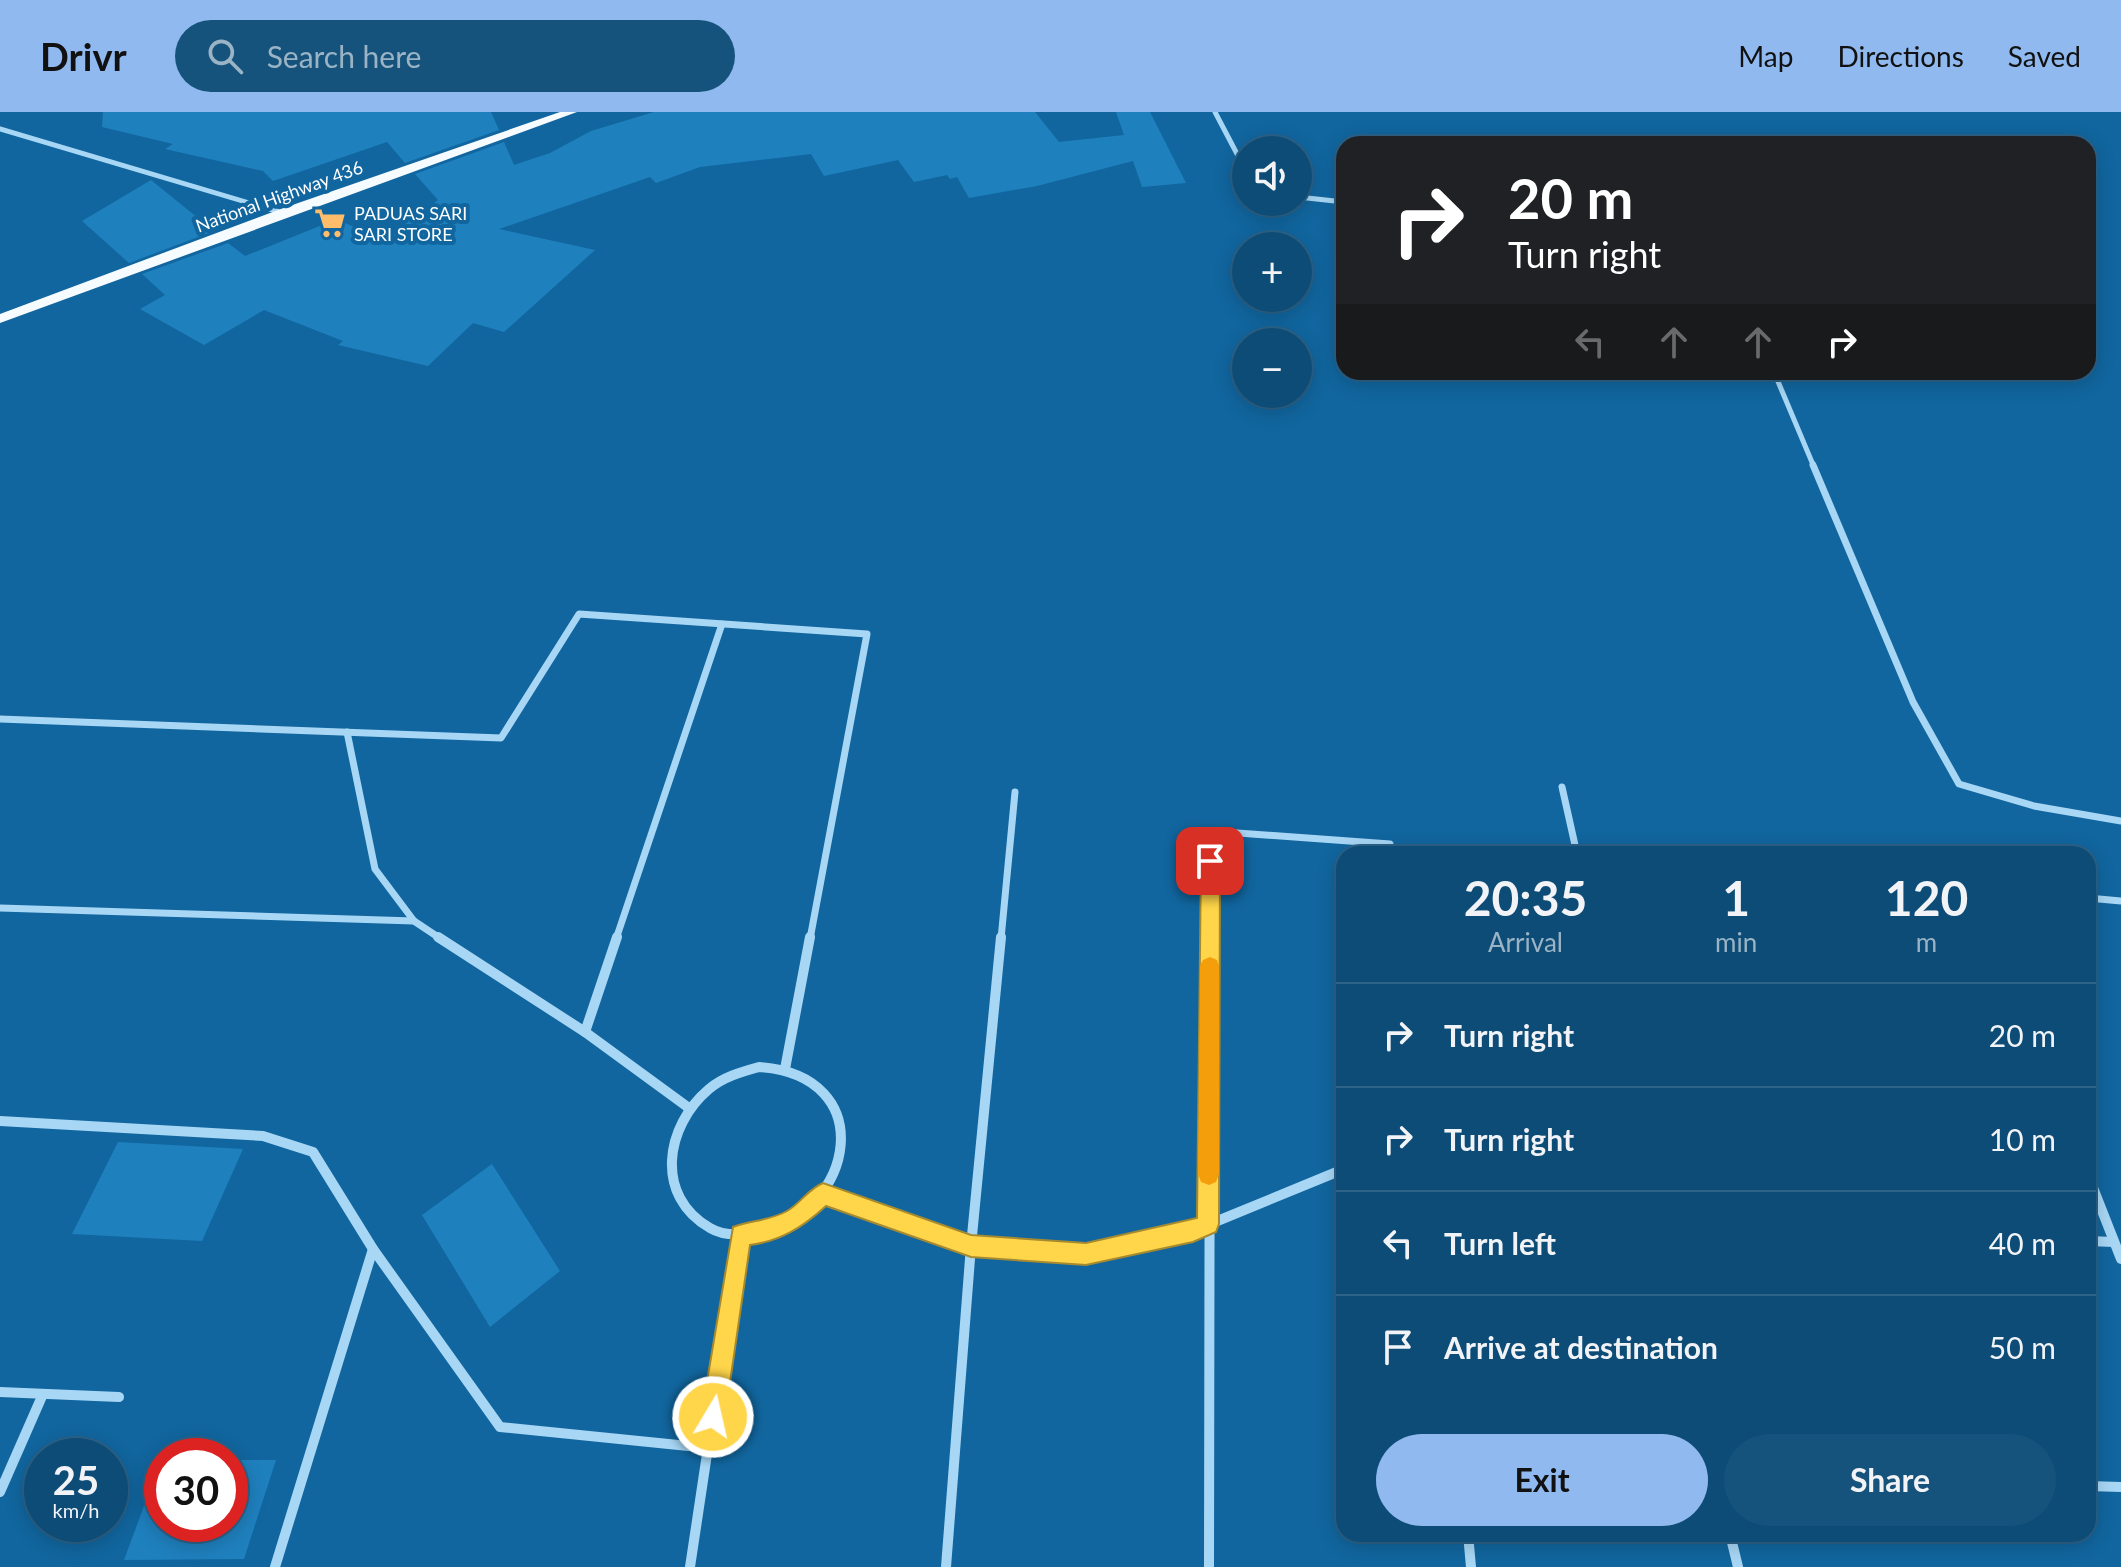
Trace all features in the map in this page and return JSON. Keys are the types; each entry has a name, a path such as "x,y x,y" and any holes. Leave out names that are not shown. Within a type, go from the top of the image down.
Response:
{"main road":[{"name":"National Highway 436","path":"0,319 283,213 571,112"}],"street":[{"path":"1215,112 1232,144"},
{"path":"0,129 283,213"},
{"path":"1312,199 1336,201"},
{"path":"1777,380 1913,702 1959,784 2034,806 2121,821"},
{"path":"0,719 501,738 579,614 867,634 785,1069"},
{"path":"585,1032 722,624"},
{"path":"347,732 375,869 414,921 585,1032 689,1108"},
{"path":"1562,787 1575,846"},
{"path":"946,1567 971,1246 1015,792"},
{"path":"1209,1567 1210,831 1390,846"},
{"path":"2096,899 2121,901"},
{"path":"0,908 414,921"},
{"path":"759,1067 785,1069 808,1077 826,1094 838,1114 842,1140 836,1167 823,1194 799,1216 771,1231 740,1235 712,1230 688,1213 674,1190 669,1162 674,1134 689,1108 709,1088 733,1074 759,1067"},
{"path":"0,1121 263,1136 313,1152 373,1249 500,1427 708,1448"},
{"path":"823,1194 971,1246 1086,1254 1193,1231 1336,1172"},
{"path":"2096,1196 2121,1259"},
{"path":"690,1567 740,1235"},
{"path":"2096,1241 2114,1242"},
{"path":"275,1567 373,1249"},
{"path":"0,1392 119,1397"},
{"path":"0,1492 43,1394"},
{"path":"2096,1486 2121,1487"},
{"path":"1469,1542 1471,1567"},
{"path":"1732,1542 1738,1567"}],"building":[{"path":"103,112 491,112 499,130 405,163 387,142 273,181 263,171 165,149 173,144 102,127"},
{"path":"654,112 1035,112 1059,142 1124,135 1116,112 1150,112 1186,183 1142,187 1133,161 1037,186 969,198 957,177 950,179 947,175 914,182 898,160 824,176 811,154 700,167 656,183 650,177 499,229 595,250 504,332 473,323 428,366 338,345 343,341 264,310 204,345 140,309 165,295 142,274 228,243 245,256 337,219 381,240 438,200 415,174 504,142 514,165 550,153 591,131"},
{"path":"151,180 214,231 129,263 82,221"},
{"path":"118,1142 243,1149 202,1241 72,1234"},
{"path":"492,1164 560,1271 490,1327 422,1215"},
{"path":"248,1460 276,1460 244,1559 124,1560 144,1506 144,1542 248,1542"}],"slow traffic":[{"path":"1209,1174 1210,966"}],"place":[{"name":"PADUAS SARI SARI STORE","path":"330,223"}],"route":[{"path":"713,1417 740,1235 771,1231 799,1216 823,1194 971,1246 1086,1254 1193,1231 1208,1224 1210,861"}]}
